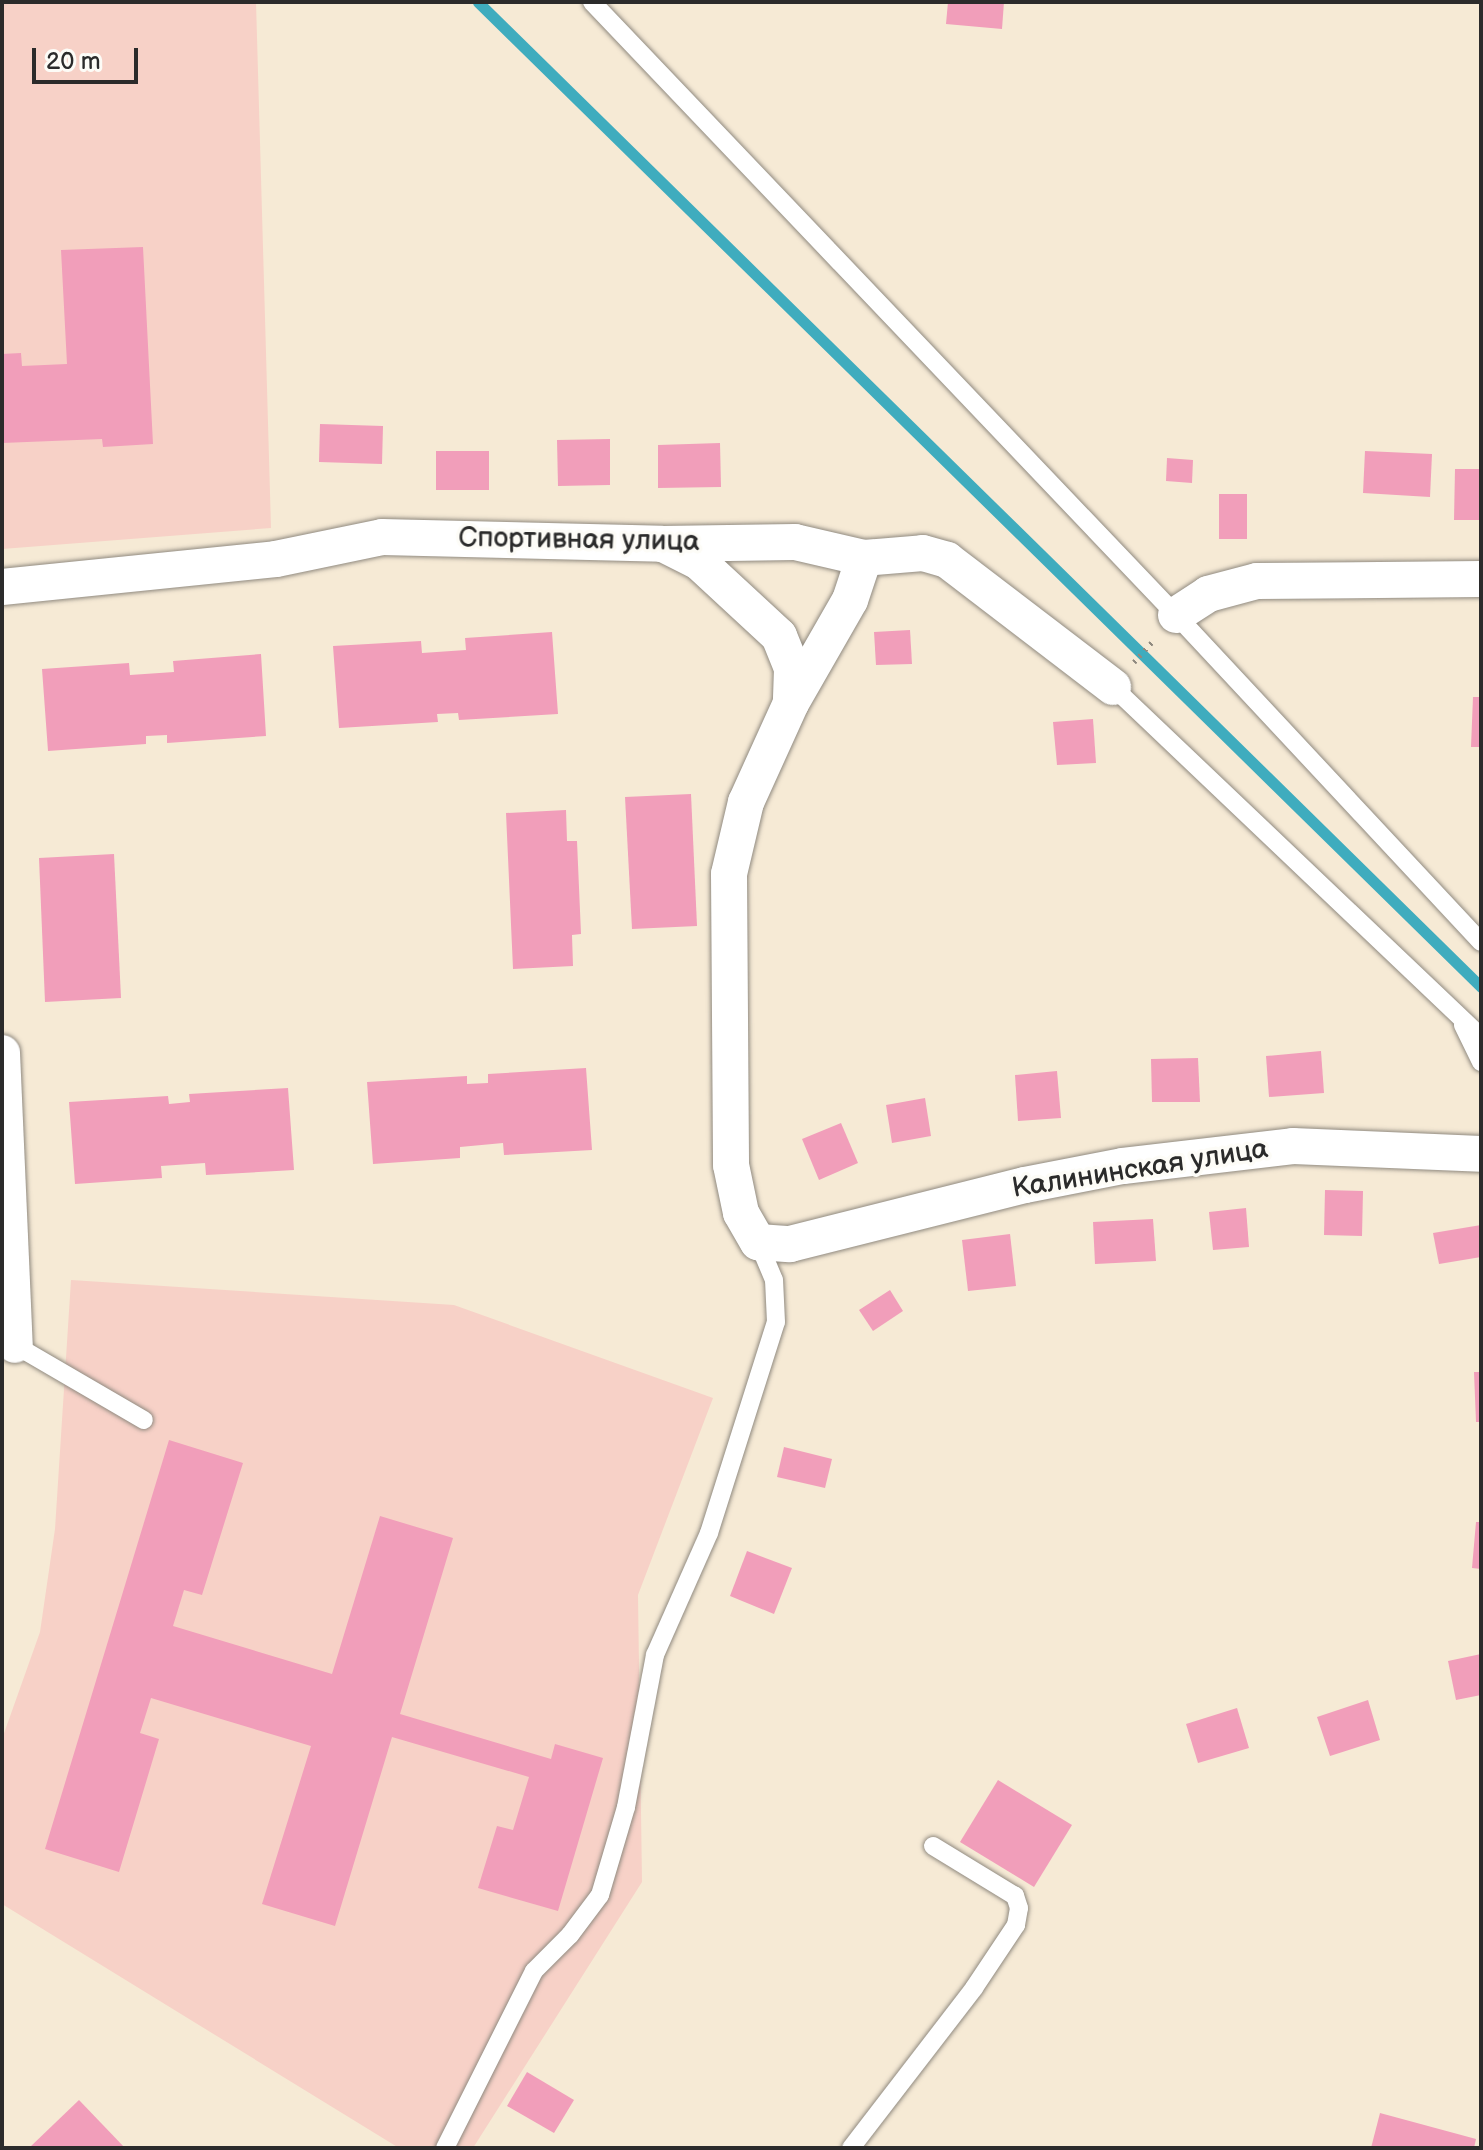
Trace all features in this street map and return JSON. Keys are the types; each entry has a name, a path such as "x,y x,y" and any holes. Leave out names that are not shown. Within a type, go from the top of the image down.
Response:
{"street":[{"name":"Спортивная улица","path":"2,587 276,559 382,537 662,544 795,542 864,558 923,553 947,560 1122,676"},
{"path":"662,544 699,562 779,636 792,669 791,703"},
{"path":"758,1242 741,1213 731,1165 729,874 746,802 791,703 850,600 864,558"},
{"path":"1167,625 1208,594 1257,581 1481,579"},
{"path":"2,1053 8,1347"},
{"name":"Калининская улица","path":"758,1242 790,1244 1025,1185 1154,1163 1293,1146 1481,1154"}],"lane":[{"path":"592,2 1167,625 1481,942"},
{"path":"1122,676 1481,1037"},
{"path":"1458,1013 1481,1062"},
{"path":"445,2148 534,1971 570,1935 600,1895 626,1807 655,1655 709,1533 776,1322 774,1280 758,1242"},
{"path":"8,1347 144,1420"},
{"path":"851,2148 974,1988 1016,1925 1019,1908 1015,1896 933,1846"}],"path":[{"path":"1122,676 1167,625"}],"shaded area":[{"path":"2,2 256,2 271,528 2,549"},
{"path":"71,1280 454,1305 713,1398 638,1595 642,1882 473,2148 399,2148 2,1904 2,1739 40,1632 55,1529"}],"building":[{"path":"948,2 1004,2 1002,29 946,24"},
{"path":"143,247 153,444 103,447 102,439 2,443 2,354 21,353 22,366 67,364 61,250"},
{"path":"320,424 383,426 382,464 319,462"},
{"path":"610,439 610,485 558,486 557,440"},
{"path":"720,443 721,487 658,488 658,445"},
{"path":"436,451 489,451 489,490 436,490"},
{"path":"1365,451 1432,454 1430,497 1363,493"},
{"path":"1167,458 1193,460 1192,483 1166,481"},
{"path":"1455,469 1481,469 1481,520 1454,520"},
{"path":"1219,494 1247,494 1247,539 1219,539"},
{"path":"910,630 912,664 876,665 874,632"},
{"path":"552,632 558,714 459,720 458,713 437,714 438,722 339,728 333,646 421,641 422,653 466,650 465,638"},
{"path":"261,654 266,736 167,743 167,735 146,736 146,744 48,751 42,669 129,663 130,675 174,672 173,661"},
{"path":"1473,697 1481,697 1481,747 1471,747"},
{"path":"1093,719 1096,763 1057,765 1053,722"},
{"path":"691,794 697,926 632,929 625,797"},
{"path":"566,810 567,841 577,841 581,934 572,935 573,966 513,969 506,813"},
{"path":"114,854 121,998 45,1002 39,858"},
{"path":"1321,1051 1324,1093 1269,1097 1266,1056"},
{"path":"1198,1058 1200,1102 1152,1102 1151,1059"},
{"path":"586,1068 592,1150 504,1155 503,1143 460,1147 460,1158 373,1164 367,1082 467,1076 467,1084 488,1083 488,1074"},
{"path":"1057,1071 1061,1118 1018,1121 1015,1075"},
{"path":"288,1088 294,1170 206,1175 205,1163 161,1166 162,1178 75,1184 69,1102 168,1096 169,1104 190,1102 189,1094"},
{"path":"925,1098 931,1136 892,1143 886,1105"},
{"path":"841,1123 858,1163 819,1180 802,1139"},
{"path":"1325,1190 1363,1191 1362,1236 1324,1235"},
{"path":"1246,1208 1249,1247 1213,1250 1209,1212"},
{"path":"1153,1219 1156,1261 1095,1264 1093,1222"},
{"path":"1481,1225 1481,1257 1439,1264 1433,1233"},
{"path":"1010,1234 1016,1286 968,1291 962,1240"},
{"path":"890,1290 903,1311 873,1331 859,1310"},
{"path":"1474,1372 1481,1372 1481,1422 1476,1422"},
{"path":"169,1440 243,1463 202,1595 184,1590 173,1626 332,1674 380,1516 453,1538 400,1714 551,1759 555,1744 603,1758 558,1911 478,1888 497,1826 513,1830 529,1777 392,1737 335,1926 262,1904 311,1746 151,1698 140,1733 159,1739 119,1872 45,1849"},
{"path":"784,1447 832,1459 825,1488 777,1477"},
{"path":"1476,1522 1481,1522 1481,1569 1472,1568"},
{"path":"747,1551 792,1568 774,1614 730,1596"},
{"path":"1481,1654 1481,1695 1456,1700 1448,1661"},
{"path":"1368,1700 1380,1740 1330,1756 1317,1717"},
{"path":"1237,1708 1249,1748 1198,1763 1186,1724"},
{"path":"998,1780 1072,1825 1034,1887 960,1842"},
{"path":"527,2072 574,2100 554,2133 507,2106"},
{"path":"79,2100 125,2148 29,2148"},
{"path":"1380,2113 1476,2139 1474,2148 1371,2148"}],"waterway":[{"path":"478,2 1481,987"}]}
